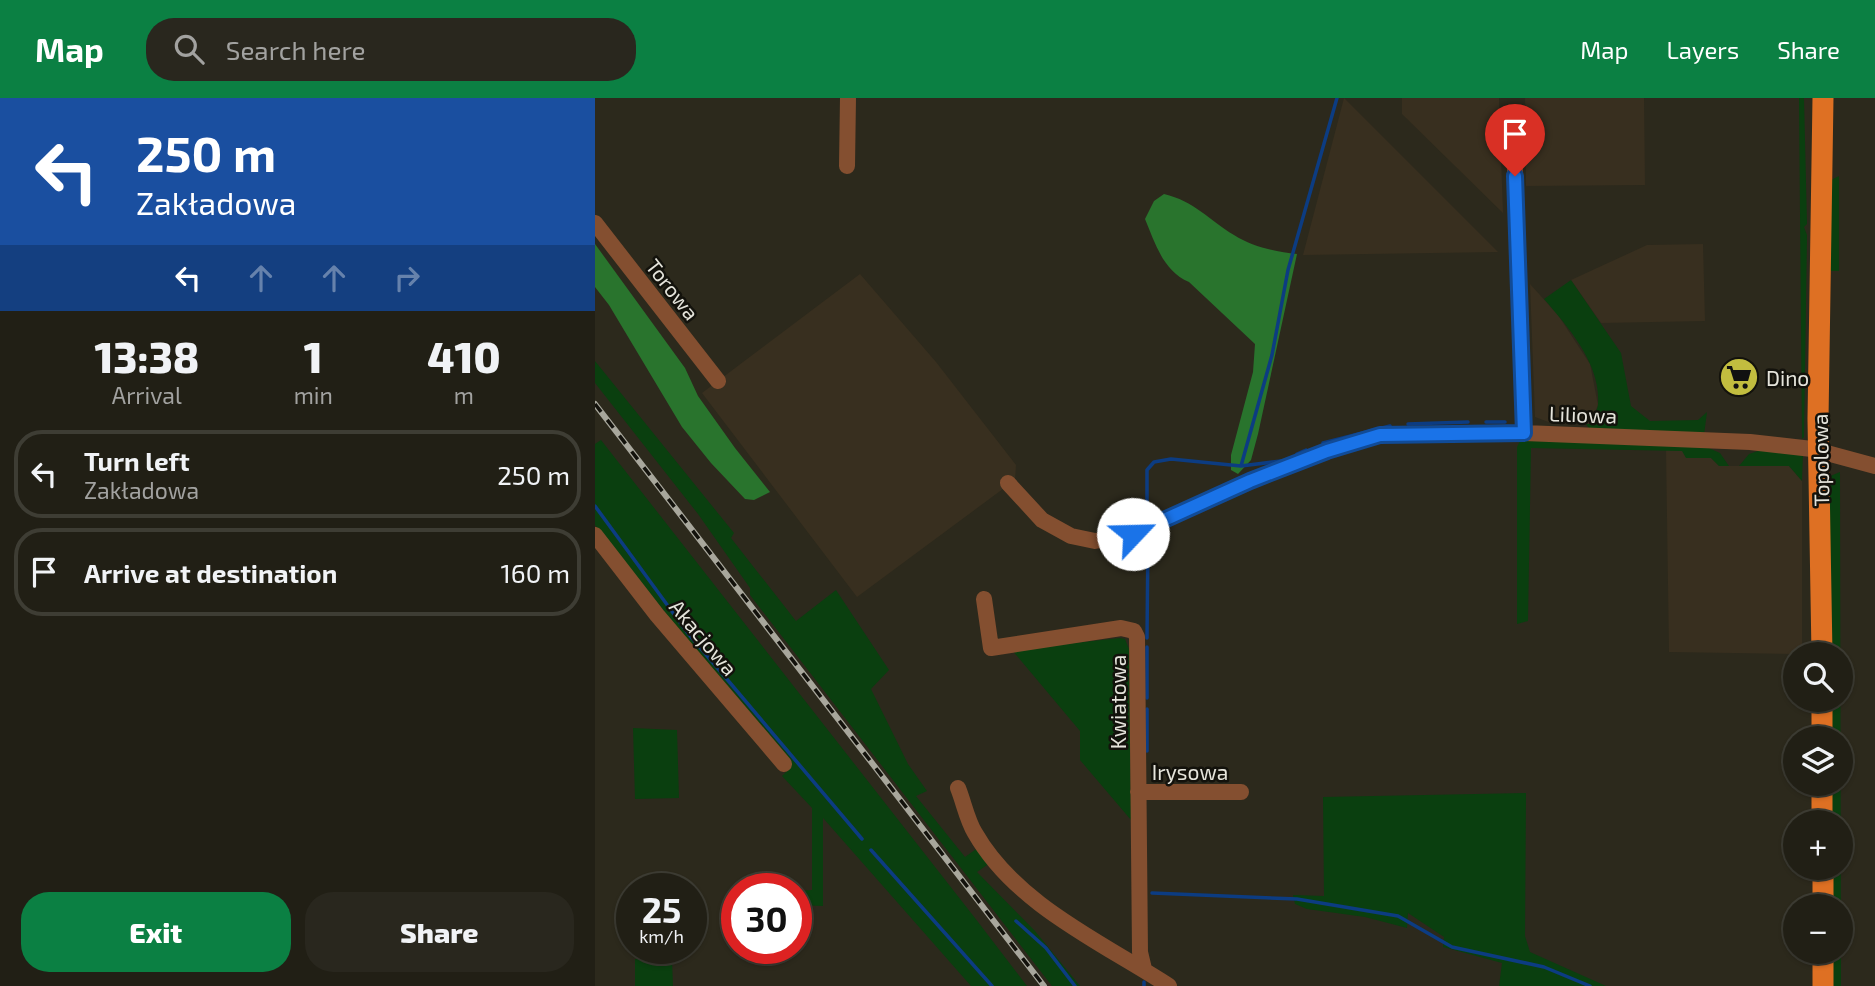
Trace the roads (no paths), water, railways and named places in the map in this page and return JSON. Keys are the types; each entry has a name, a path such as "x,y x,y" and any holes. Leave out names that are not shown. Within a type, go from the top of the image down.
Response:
{"main road":[{"name":"Topolowa","path":"1822,642 1819,451 1823,98"},
{"path":"1823,964 1823,986"}],"street":[{"path":"847,166 848,98"},
{"path":"1514,141 1524,433"},
{"name":"Torowa","path":"595,223 718,381"},
{"name":"Liliowa","path":"1008,483 1042,520 1071,536 1095,541 1114,539 1272,472 1380,435 1524,433 1750,442 1819,451 1875,466"},
{"name":"Akacjowa","path":"595,535 657,615 784,764"},
{"name":"Kwiatowa","path":"984,599 991,648 1121,628 1134,631 1138,658 1140,952 1144,969"},
{"path":"958,788 974,832 1003,871 1052,912 1169,986"},
{"name":"Irysowa","path":"1138,792 1241,792"}],"waterway":[{"path":"1147,518 1147,470 1154,462 1171,459 1241,466 1272,355 1288,270 1337,98"},
{"path":"1408,424 1468,422"},
{"path":"1486,422 1505,422"},
{"path":"1323,443 1390,426"},
{"path":"1297,454 1306,450"},
{"path":"1241,466 1281,461"},
{"path":"595,506 687,632 862,839"},
{"path":"1147,638 1148,537"},
{"path":"1147,647 1147,698"},
{"path":"1147,709 1147,751"},
{"path":"871,850 992,986"},
{"path":"1152,893 1297,899 1398,916 1452,947 1544,967 1590,986"},
{"path":"1016,921 1046,948 1075,986"}],"railway":[{"path":"595,404 1044,986"}],"place":[{"name":"Dino","path":"1739,377"}]}
